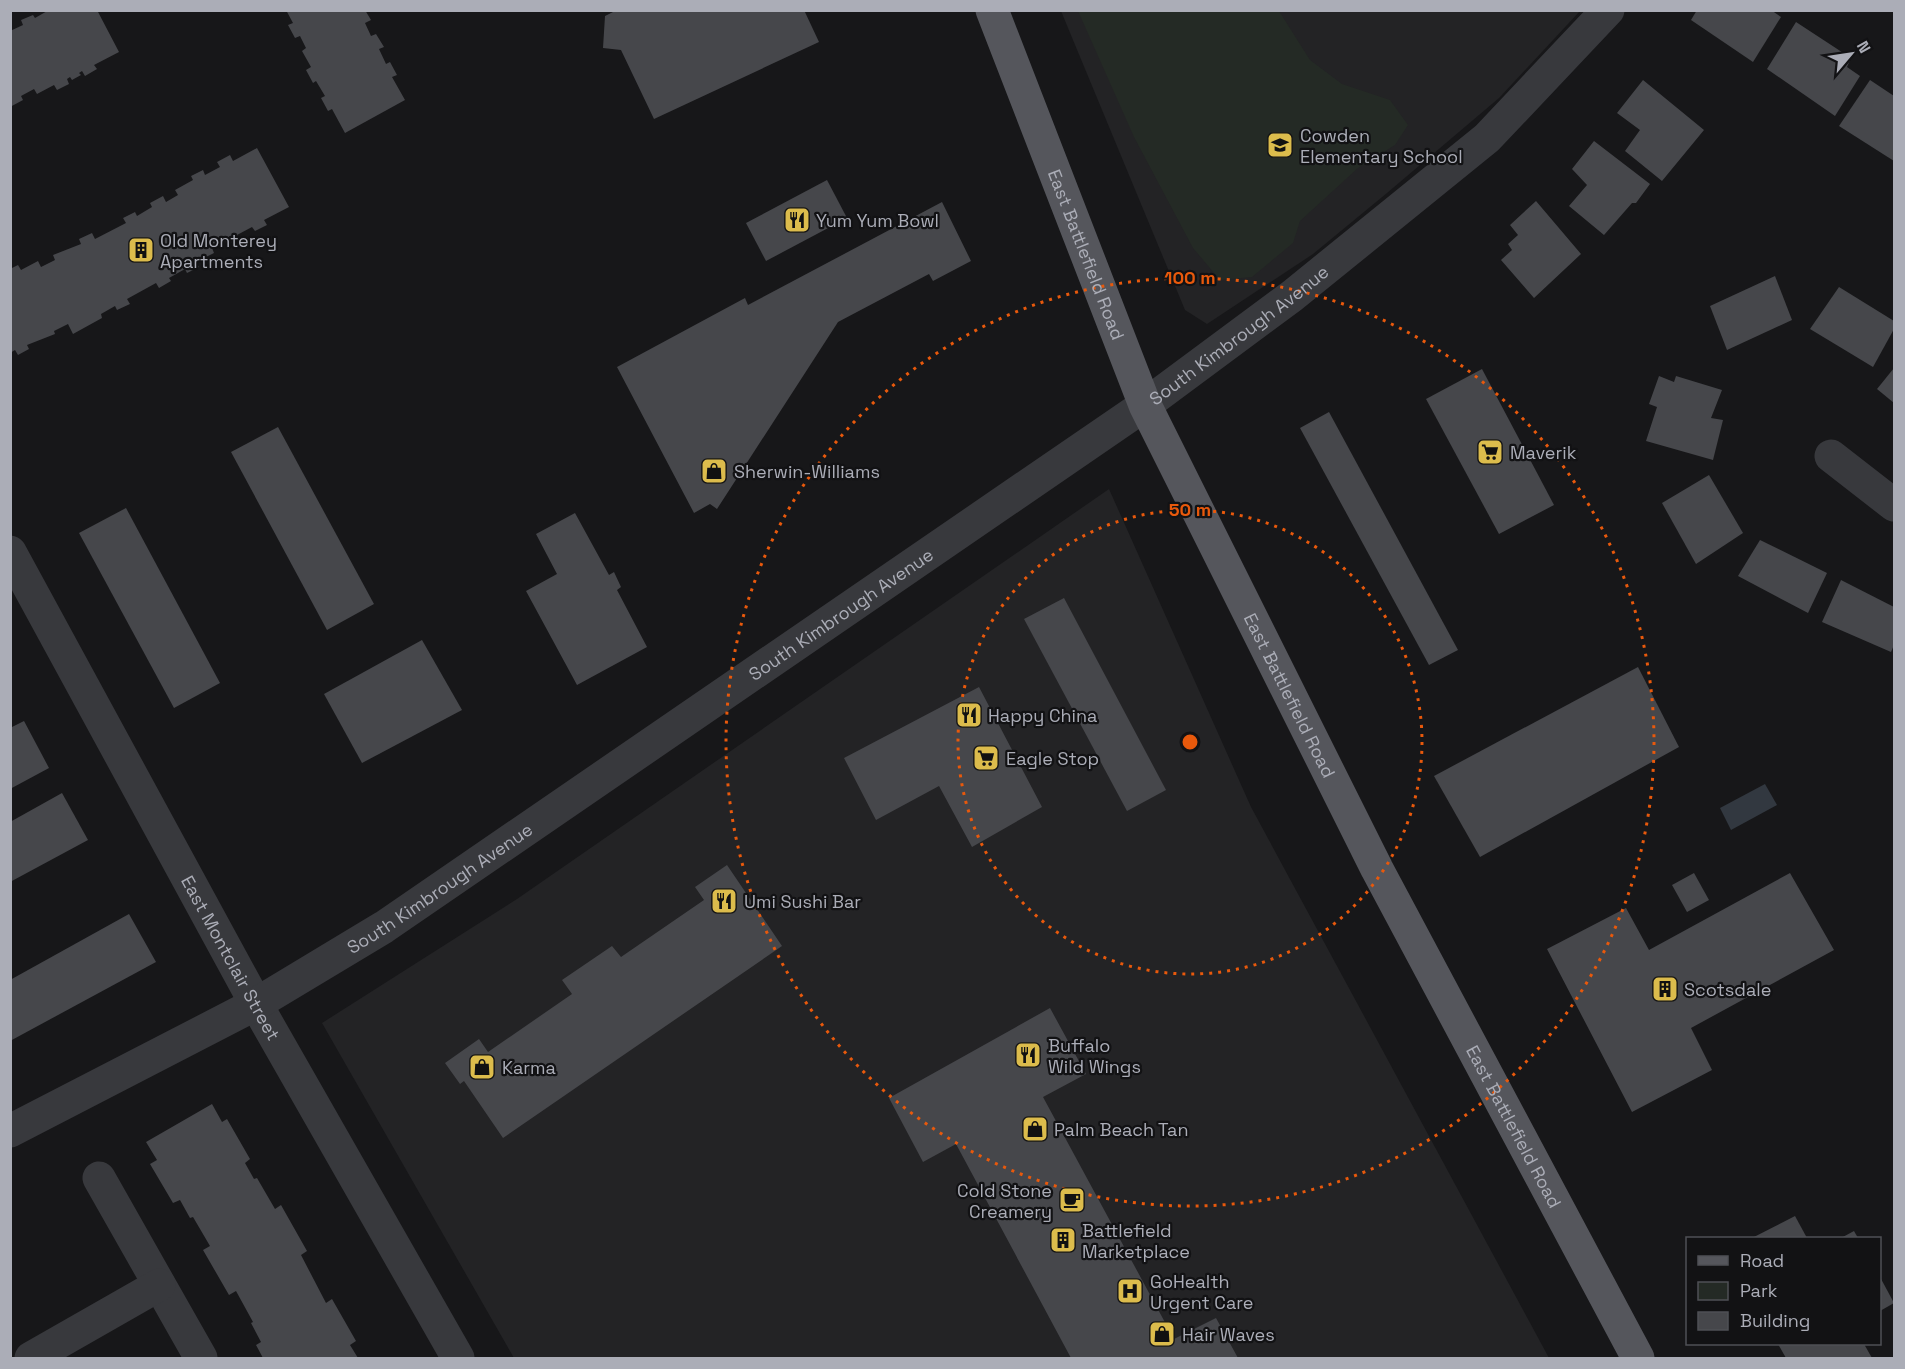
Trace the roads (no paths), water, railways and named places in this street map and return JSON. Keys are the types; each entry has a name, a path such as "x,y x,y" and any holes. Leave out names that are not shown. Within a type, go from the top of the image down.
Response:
{"main road":[{"name":"East Battlefield Road","path":"992,10 1145,405 1377,870 1638,1359"}],"street":[{"name":"South Kimbrough Avenue","path":"10,1131 256,1004 384,927 1145,405 1292,296 1487,138 1608,10"},
{"path":"1831,456 1894,506"},
{"name":"East Montclair Street","path":"10,552 256,1004 458,1359"},
{"path":"99,1178 201,1359"},
{"path":"31,1359 159,1285"}],"place":[{"name":"Cowden Elementary School","path":"1280,145"},
{"name":"Yum Yum Bowl","path":"797,220"},
{"name":"Old Monterey Apartments","path":"141,250"},
{"name":"Maverik","path":"1490,452"},
{"name":"Sherwin-Williams","path":"714,471"},
{"name":"Happy China","path":"969,715"},
{"name":"Eagle Stop","path":"986,758"},
{"name":"Umi Sushi Bar","path":"724,901"},
{"name":"Scotsdale","path":"1665,989"},
{"name":"Buffalo Wild Wings","path":"1028,1055"},
{"name":"Karma","path":"482,1067"},
{"name":"Palm Beach Tan","path":"1035,1129"},
{"name":"Cold Stone Creamery","path":"1072,1200"},
{"name":"Battlefield Marketplace","path":"1063,1240"},
{"name":"GoHealth Urgent Care","path":"1130,1291"},
{"name":"Hair Waves","path":"1162,1334"}]}
